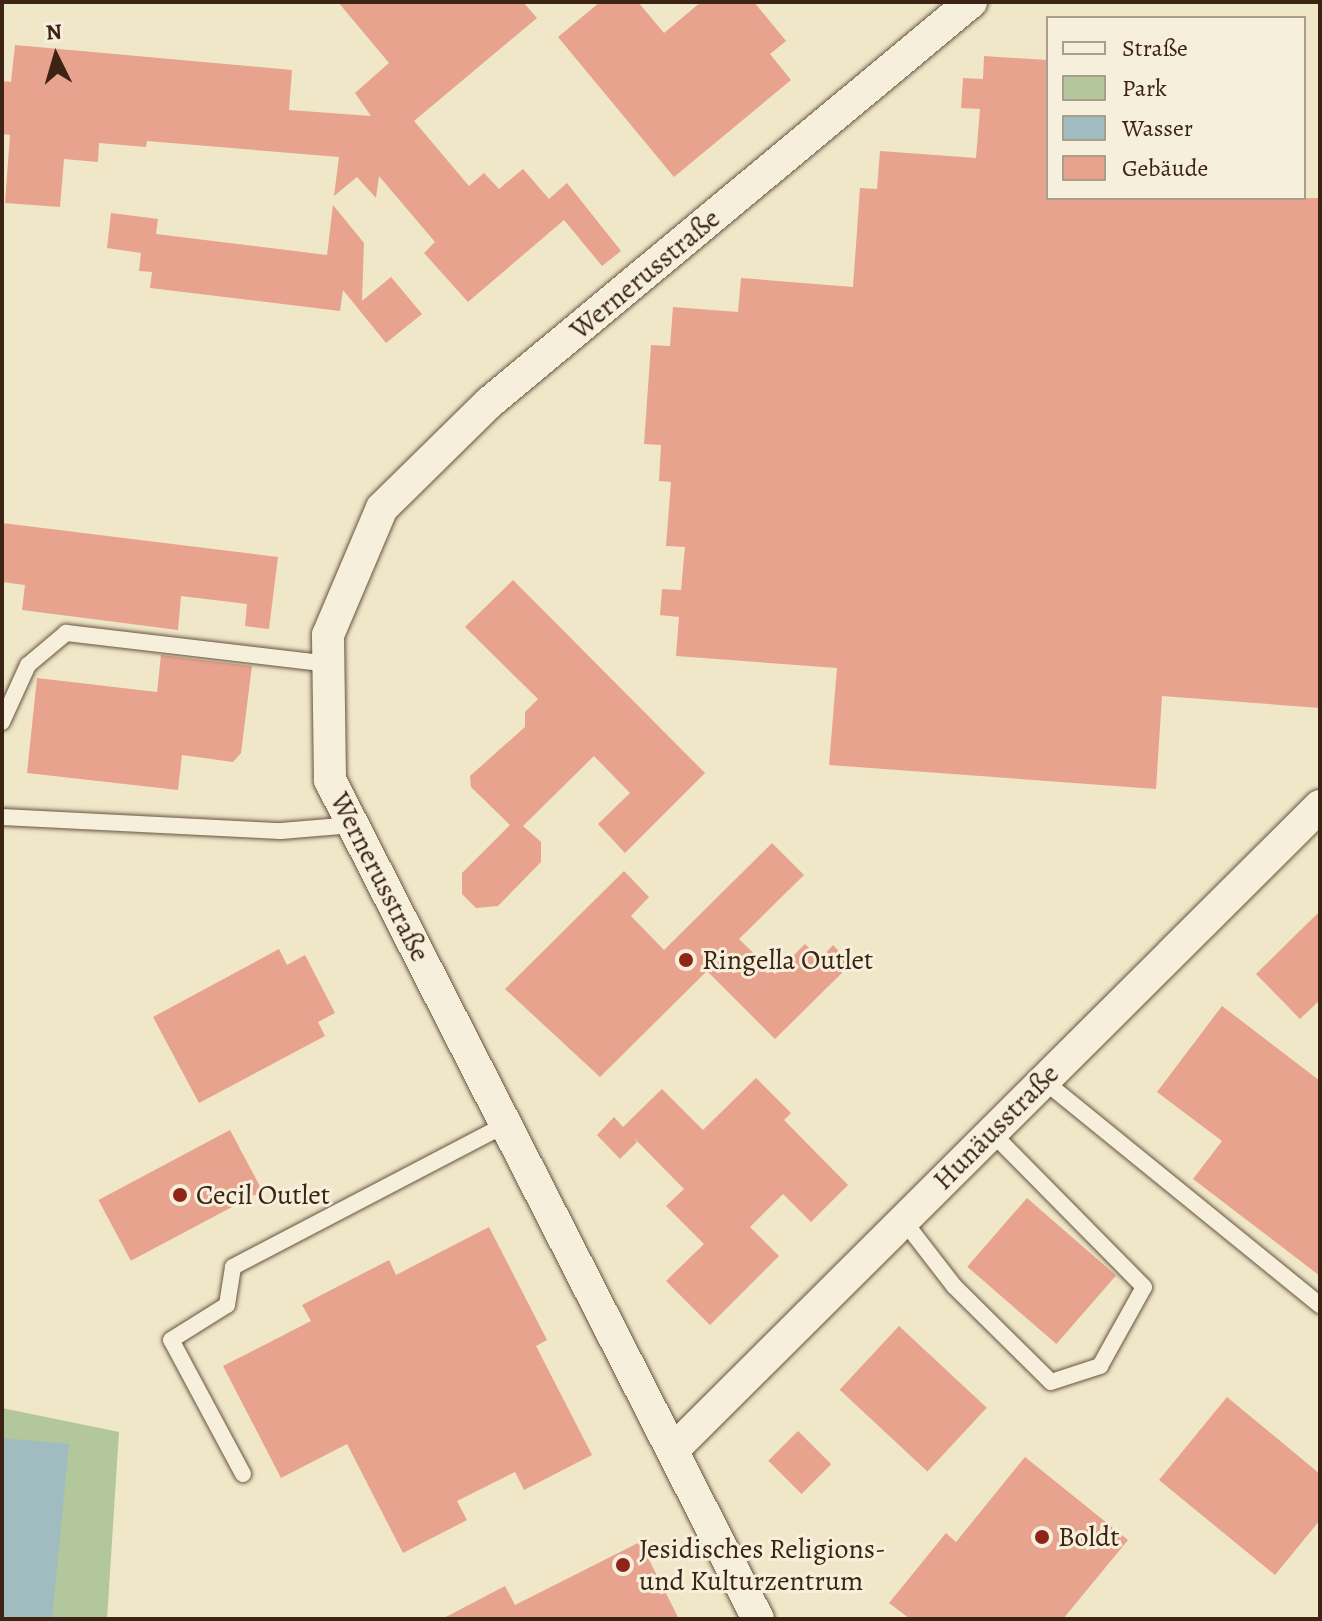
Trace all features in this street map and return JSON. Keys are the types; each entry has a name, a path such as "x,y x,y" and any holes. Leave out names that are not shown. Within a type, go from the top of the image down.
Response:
{"street":[{"name":"Wernerusstraße","path":"758,1619 330,780 328,635 382,508 490,402 971,2"},
{"name":"Hunäusstraße","path":"673,1450 1320,806"}],"lane":[{"path":"2,722 28,665 66,633 328,664"},
{"path":"2,817 281,831 353,825"},
{"path":"1043,1080 1320,1305"},
{"path":"243,1474 171,1340 227,1305 233,1267 506,1124"},
{"path":"903,1220 954,1286 1051,1382 1100,1366 1144,1287 991,1132"}],"green space":[{"path":"2,1408 119,1432 107,1619 2,1619"}],"water":[{"path":"2,1438 69,1444 52,1619 2,1619"}],"building":[{"path":"338,2 523,2 537,18 414,121 469,186 484,173 499,189 523,169 549,199 567,183 621,251 602,266 564,220 468,302 424,253 435,242 379,176 376,198 357,177 334,196 339,157 147,141 146,147 99,143 98,162 64,159 60,207 5,203 10,135 2,134 2,81 11,82 15,45 292,70 289,110 371,116 355,93 389,63"},
{"path":"600,2 638,2 664,33 701,2 754,2 786,41 770,54 791,80 674,177 558,37"},
{"path":"984,56 1046,60 1046,200 1320,198 1320,708 1162,696 1156,789 829,765 837,668 676,656 679,617 660,615 662,589 681,590 685,547 666,546 671,482 659,481 661,445 644,444 651,345 670,346 673,307 738,312 741,278 853,287 860,188 877,189 880,151 976,158 980,109 961,108 963,78 983,79"},
{"path":"333,205 364,243 362,301 391,277 422,314 386,343 343,290 340,311 150,288 152,272 139,271 141,253 107,248 111,213 158,219 156,234 327,255"},
{"path":"2,523 278,557 269,629 245,626 247,604 181,596 178,630 22,610 25,585 2,582"},
{"path":"513,580 705,773 625,853 598,824 630,793 594,756 523,826 541,842 541,862 498,906 476,908 462,894 462,873 510,825 471,787 470,776 525,727 525,712 538,699 465,627"},
{"path":"161,655 252,666 241,753 233,762 182,755 178,790 27,773 37,678 157,692"},
{"path":"772,843 804,875 739,939 775,974 805,944 820,959 833,945 851,964 775,1039 707,971 600,1077 505,989 624,871 649,897 631,916 664,950"},
{"path":"1320,911 1320,1000 1300,1019 1256,974"},
{"path":"279,949 287,965 305,955 335,1013 318,1022 325,1036 199,1103 153,1017"},
{"path":"1222,1006 1320,1081 1320,1276 1193,1179 1222,1141 1157,1092"},
{"path":"756,1078 791,1113 784,1120 848,1185 811,1222 783,1194 750,1227 779,1256 710,1325 666,1281 704,1244 666,1206 684,1189 633,1137 637,1142 620,1159 597,1135 614,1117 623,1127 662,1089 703,1130"},
{"name":"Cecil Outlet","path":"230,1130 262,1191 131,1261 98,1200"},
{"path":"1027,1198 1116,1275 1056,1344 967,1267"},
{"path":"489,1227 547,1340 536,1346 592,1455 524,1490 515,1472 457,1501 467,1520 403,1553 347,1444 281,1478 223,1366 311,1321 302,1305 389,1260 396,1275"},
{"path":"899,1326 987,1408 927,1471 840,1390"},
{"path":"1227,1397 1320,1474 1320,1520 1275,1575 1159,1480"},
{"path":"798,1431 831,1464 802,1494 768,1461"},
{"name":"Boldt","path":"1025,1457 1128,1540 1063,1619 910,1619 889,1603 946,1533 956,1542"},
{"name":"Jesidisches Religions- und Kulturzentrum","path":"640,1542 679,1619 442,1619 505,1586 515,1605"}],"place":[{"name":"Ringella Outlet","path":"686,960"},
{"name":"Cecil Outlet","path":"180,1195"},
{"name":"Boldt","path":"1042,1537"},
{"name":"Jesidisches Religions- und Kulturzentrum","path":"623,1565"}]}
